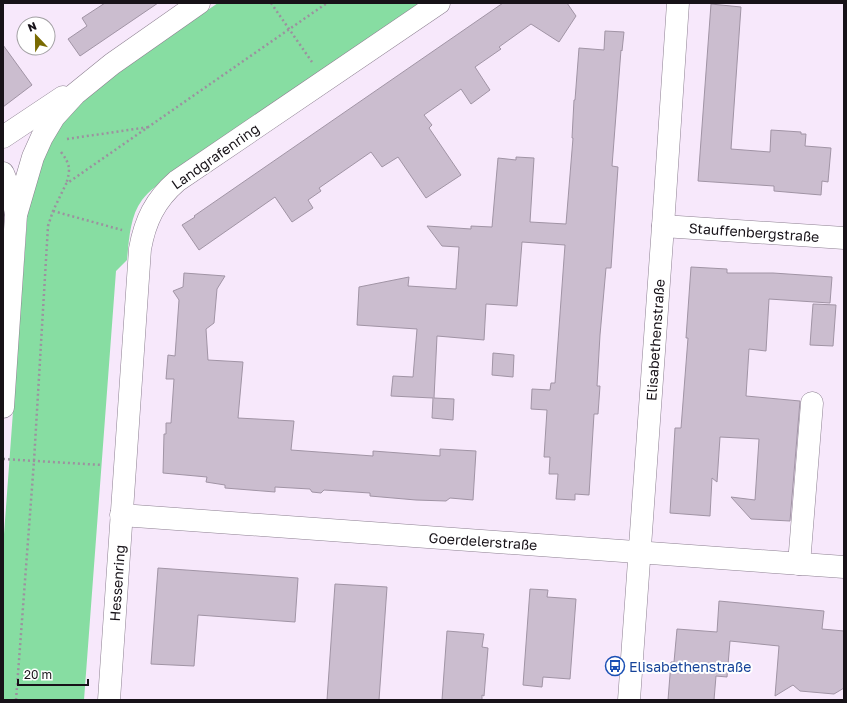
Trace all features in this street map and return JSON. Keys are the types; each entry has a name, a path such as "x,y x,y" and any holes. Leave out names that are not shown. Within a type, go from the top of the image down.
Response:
{"street":[{"path":"3,137 112,64 199,3"},
{"name":"Landgrafenring","path":"125,467 140,250 142,237 154,207 161,197 177,181 439,3"},
{"name":"Elisabethenstraße","path":"629,700 664,226 678,3"},
{"path":"3,407 9,239 33,157 42,137 54,117 75,94 112,64"},
{"path":"3,173 13,198 16,215"},
{"name":"Stauffenbergstraße","path":"664,226 844,238"},
{"path":"799,564 812,403"},
{"name":"Hessenring","path":"109,700 125,467"},
{"name":"Goerdelerstraße","path":"121,515 844,567"}],"path":[{"path":"272,3 315,66"},
{"path":"16,700 34,460 48,226 53,210 66,184 327,3"},
{"path":"60,140 150,127"},
{"path":"53,210 142,237"},
{"path":"3,459 102,466"}],"green space":[{"path":"218,3 420,3 167,176 142,200 138,206 131,228 127,260 116,271 84,700 3,700 3,548 28,207 43,155 68,112 112,75"}],"building":[{"path":"105,3 158,3 80,56 68,39 87,26 82,18"},
{"path":"503,3 567,3 576,16 559,42 531,24 499,47 501,49 475,67 490,90 471,104 461,89 424,115 432,125 429,128 461,175 426,198 398,157 382,167 371,152 319,188 321,191 308,200 313,208 292,222 275,197 199,250 182,225"},
{"path":"711,4 741,7 731,149 770,152 771,130 801,132 801,134 806,134 805,146 831,148 828,182 822,181 821,195 774,191 774,186 698,181"},
{"path":"605,31 624,32 622,51 621,50 612,166 618,167 611,268 606,268 600,335 597,386 600,386 598,414 594,414 589,495 575,494 575,500 556,499 558,474 549,474 550,457 544,457 547,410 531,409 532,389 550,390 551,383 555,383 565,245 522,242 517,306 486,304 484,340 437,336 434,398 454,399 453,420 432,418 433,398 391,396 393,376 413,377 417,329 357,325 359,287 409,277 408,286 456,289 459,247 442,246 427,226 471,229 471,226 492,227 498,158 516,160 516,157 534,158 530,222 566,224 579,48 604,50"},
{"path":"3,45 32,85 3,107"},
{"path":"691,267 727,269 727,273 773,273 832,277 830,303 769,299 766,351 749,349 746,396 800,401 790,521 751,519 731,497 755,500 759,439 720,437 717,482 712,478 710,516 670,513 675,428 681,428 688,338 686,338"},
{"path":"184,273 225,276 217,289 214,323 206,329 208,360 243,362 238,418 294,421 291,450 373,456 373,451 440,456 440,449 476,451 473,500 450,498 446,501 416,500 370,496 370,493 324,490 321,493 312,492 310,489 275,487 275,492 225,488 225,485 206,482 207,477 163,473 164,434 166,434 166,423 171,423 174,379 166,379 168,355 175,356 179,300 173,291 183,287"},
{"path":"813,304 836,305 833,346 810,345"},
{"path":"493,353 514,355 513,377 492,375"},
{"path":"158,568 298,578 295,622 198,615 194,666 151,664"},
{"path":"335,584 387,587 379,700 327,700"},
{"path":"530,589 548,590 547,597 576,599 570,679 543,677 542,687 523,685"},
{"path":"719,601 824,611 822,629 844,631 844,688 834,694 800,691 793,685 775,696 779,646 730,641 727,677 716,676 714,700 668,700 671,662 674,662 677,629 717,632"},
{"path":"447,631 484,634 482,647 488,648 484,696 482,695 482,700 442,700"}],"place":[{"name":"Elisabethenstraße","path":"615,666"}]}
